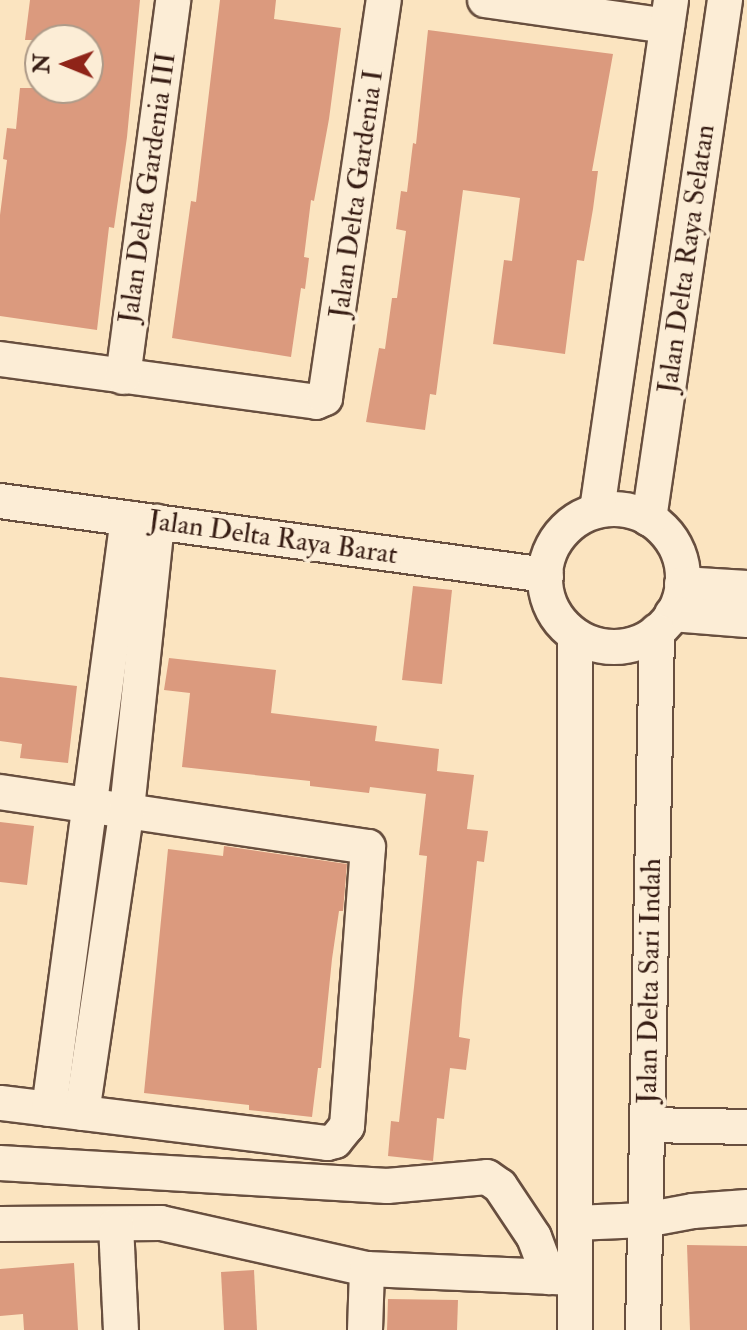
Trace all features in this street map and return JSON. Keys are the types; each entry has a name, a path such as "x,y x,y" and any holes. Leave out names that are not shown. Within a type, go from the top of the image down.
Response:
{"street":[{"name":"Jalan Delta Gardenia III","path":"123,377 173,0"},
{"name":"Jalan Delta Gardenia I","path":"123,377 316,402 325,398 329,388 384,0"},
{"path":"485,0 669,13"},
{"name":"Jalan Delta Raya Selatan","path":"649,519 725,0"},
{"name":"Jalan Delta Raya Selatan","path":"597,510 669,13"},
{"path":"0,359 123,377"},
{"name":"Jalan Delta Raya Barat","path":"0,501 546,575"},
{"path":"670,610 681,562 674,545 649,519 633,511 597,510 566,527 547,558 547,594 553,611 575,636 611,647 630,645 670,610 747,588"},
{"path":"66,1111 91,804 142,520"},
{"path":"66,1111 127,809 142,520"},
{"path":"670,610 747,620"},
{"name":"Jalan Delta Sari Indah","path":"643,1330 647,1125 670,610"},
{"path":"562,1278 575,1223 575,636"},
{"path":"0,792 368,847 347,1126 341,1136 327,1143 0,1103"},
{"path":"647,1125 747,1127"},
{"path":"0,1163 387,1186 487,1177 500,1186 562,1278 575,1330"},
{"path":"575,1223 645,1220 693,1211 747,1207"},
{"path":"0,1224 161,1223 367,1269 562,1278"},
{"path":"116,1225 121,1330"},
{"path":"365,1330 367,1269"}],"building":[{"path":"30,0 140,0 127,137 114,228 109,227 97,330 0,316 0,215 7,160 3,159 7,128 16,129 20,88 24,88 24,104 104,104 104,24 27,24"},
{"path":"220,0 276,0 274,19 341,28 329,119 314,201 311,200 304,257 309,258 305,289 301,288 291,357 172,338 191,201 196,202"},
{"path":"428,30 613,54 592,171 598,171 593,209 584,261 577,260 565,354 493,344 504,260 512,261 520,198 463,190 436,395 430,394 425,430 366,422 379,348 385,349 392,298 397,298 406,231 396,229 401,191 407,192 413,143 416,144"},
{"path":"413,586 452,590 442,684 402,680"},
{"path":"169,658 276,670 271,713 377,726 375,741 439,749 437,771 474,775 467,829 488,831 484,862 477,861 462,1000 459,1037 470,1039 466,1070 450,1068 444,1119 437,1118 433,1161 388,1156 391,1121 399,1122 414,987 427,856 419,855 426,794 370,787 369,793 310,786 310,781 182,767 190,693 164,690"},
{"path":"0,677 77,686 68,763 20,758 22,744 0,741"},
{"path":"0,822 34,826 27,885 0,882"},
{"path":"224,846 347,864 343,911 339,911 321,1068 318,1068 312,1117 249,1110 249,1105 144,1093 168,849 223,856"},
{"path":"687,1245 747,1246 747,1330 690,1330"},
{"path":"74,1263 78,1330 24,1330 23,1314 0,1316 0,1269"},
{"path":"254,1270 257,1330 224,1330 221,1272"},
{"path":"388,1299 458,1300 457,1330 387,1330"}]}
